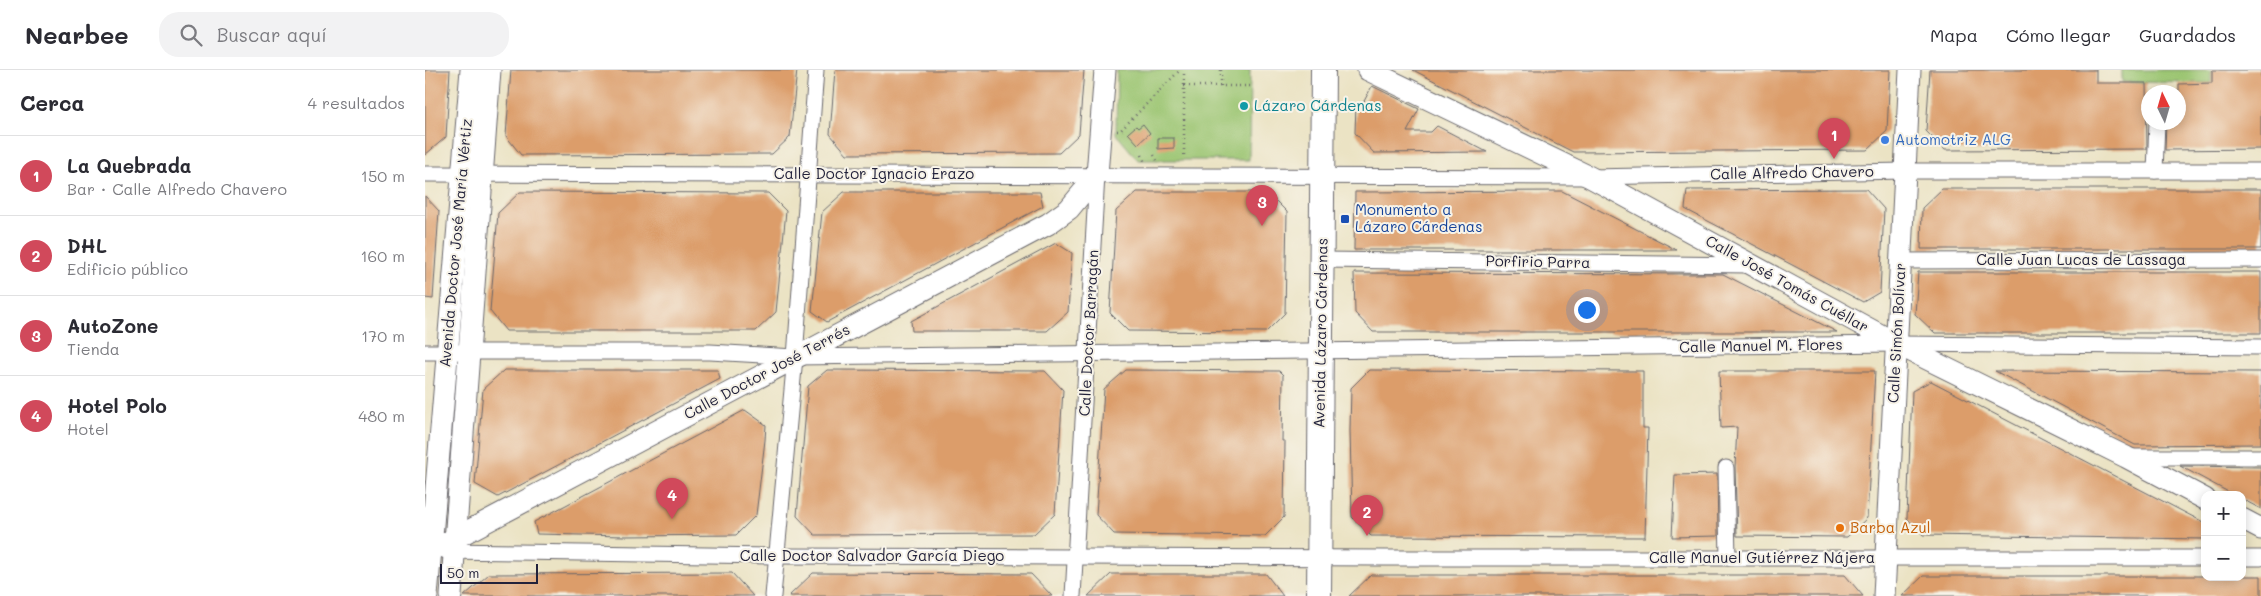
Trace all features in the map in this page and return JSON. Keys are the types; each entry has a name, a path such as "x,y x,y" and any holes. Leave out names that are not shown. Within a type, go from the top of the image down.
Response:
{"main road":[{"name":"Avenida Lázaro Cárdenas","path":"1319,596 1323,70"}],"street":[{"name":"Avenida Doctor José María Vértiz","path":"451,596 469,352 472,174 471,70"},
{"name":"Avenida Doctor José María Vértiz","path":"427,596 427,552 447,352 472,174 490,70"},
{"path":"773,596 795,356 816,70"},
{"name":"Calle Doctor Barragán","path":"1073,596 1097,175 1105,70"},
{"name":"Calle José Tomás Cuéllar","path":"1368,70 1590,177 1897,344 2126,457 2201,497"},
{"name":"Calle Simón Bolívar","path":"1884,596 1910,70"},
{"path":"2155,171 2157,130"},
{"name":"Calle Alfredo Chavero","path":"1322,177 1590,177 1905,171 2261,171"},
{"name":"Calle Doctor Ignacio Erazo","path":"425,174 1322,177"},
{"name":"Calle Doctor José Terrés","path":"427,552 455,544 795,356 1048,224 1069,209 1097,175"},
{"name":"Porfirio Parra","path":"1322,260 1754,265"},
{"name":"Calle Juan Lucas de Lassaga","path":"1901,261 2261,260"},
{"name":"Calle Manuel M. Flores","path":"425,352 710,352 795,356 1897,344 2261,347"},
{"path":"2126,457 2261,457"},
{"path":"1726,468 1728,558"},
{"path":"2246,521 2261,529"},
{"name":"Calle Doctor Salvador García Diego","path":"455,544 777,556 1319,558"},
{"name":"Calle Manuel Gutiérrez Nájera","path":"1319,558 2201,558"},
{"path":"2246,558 2261,558"}],"path":[{"path":"1120,131 1180,70"},
{"path":"1184,70 1184,155"},
{"path":"1221,70 1221,86"},
{"path":"1184,86 1250,86"}],"green space":[{"path":"1117,70 1250,70 1249,160 1138,160 1116,134"},
{"path":"2122,70 2211,70 2211,83 2122,82"}],"building":[{"path":"425,70 450,70 446,137 425,155"},
{"path":"511,70 797,70 790,137 772,154 521,155 506,136"},
{"path":"835,70 1084,70 1079,134 1059,153 847,154 830,134"},
{"path":"1413,70 1890,70 1887,131 1867,150 1573,152"},
{"path":"1930,70 2096,70 2096,83 2146,83 2146,85 2141,85 2141,130 2147,130 2147,149 1945,150 1926,131"},
{"path":"2212,70 2261,70 2261,149 2165,150 2166,130 2186,130 2186,85 2179,84 2212,83"},
{"path":"1372,86 1419,109 1407,132 1431,132 1437,126 1487,152 1374,153 1355,133 1356,104 1361,107"},
{"path":"1143,124 1150,133 1138,144 1128,133 1136,126 1138,128"},
{"path":"1158,138 1174,138 1174,148 1158,149"},
{"path":"1866,189 1884,209 1880,292 1863,302 1685,209 1687,190"},
{"path":"1942,189 2261,189 2261,249 1921,249 1922,208"},
{"path":"1562,191 1677,250 1354,250 1355,192"},
{"path":"520,192 768,193 786,211 776,312 756,331 506,331 490,311 498,213"},
{"path":"844,192 1040,192 1043,206 827,322 812,311 822,212"},
{"path":"1137,192 1267,192 1287,212 1285,313 1266,332 1128,331 1110,313 1116,211"},
{"path":"425,196 439,211 433,299 425,298"},
{"path":"1056,243 1072,253 1068,312 1047,331 912,331 911,321"},
{"path":"1918,272 2261,272 2261,333 1935,333 1915,314"},
{"path":"1354,273 1723,274 1837,332 1373,332 1355,313"},
{"path":"504,370 718,370 720,379 498,497 475,484 483,389"},
{"path":"827,370 1045,371 1063,390 1055,514 1034,534 815,535 797,516 808,386"},
{"path":"1126,370 1279,371 1283,375 1282,441 1285,441 1284,517 1265,536 1114,534 1096,515 1104,389"},
{"path":"1369,370 1643,371 1643,428 1648,428 1645,537 1371,536 1352,517 1350,430 1351,388"},
{"path":"1719,371 1875,371 1867,518 1847,537 1737,536 1735,467 1737,427 1721,428"},
{"path":"1995,371 2261,372 2261,444 2135,445"},
{"path":"1931,381 2201,521 2201,539 1923,535 1907,518 1912,391"},
{"path":"745,410 766,425 765,440 756,515 736,535 625,536 537,534 534,522"},
{"path":"2180,466 2261,467 2261,509 2246,501 2246,491 2227,491"},
{"path":"1717,474 1718,536 1672,537 1675,475"},
{"path":"732,573 753,596 464,596 489,574"},
{"path":"813,573 1031,574 1052,596 789,596"},
{"path":"1111,574 1266,574 1283,596 1088,596"},
{"path":"1371,575 1845,575 1863,596 1349,596"},
{"path":"1923,576 2201,576 2201,581 2246,581 2246,576 2261,576 2261,596 1902,596"}],"place":[{"name":"Lázaro Cárdenas","path":"1244,106"},
{"name":"Automotriz ALG","path":"1885,140"},
{"name":"La Quebrada","path":"1834,159"},
{"name":"Monumento a Lázaro Cárdenas","path":"1345,219"},
{"name":"AutoZone","path":"1262,226"},
{"name":"Hotel Polo","path":"672,519"},
{"name":"Barba Azul","path":"1840,528"},
{"name":"DHL","path":"1367,536"}]}
